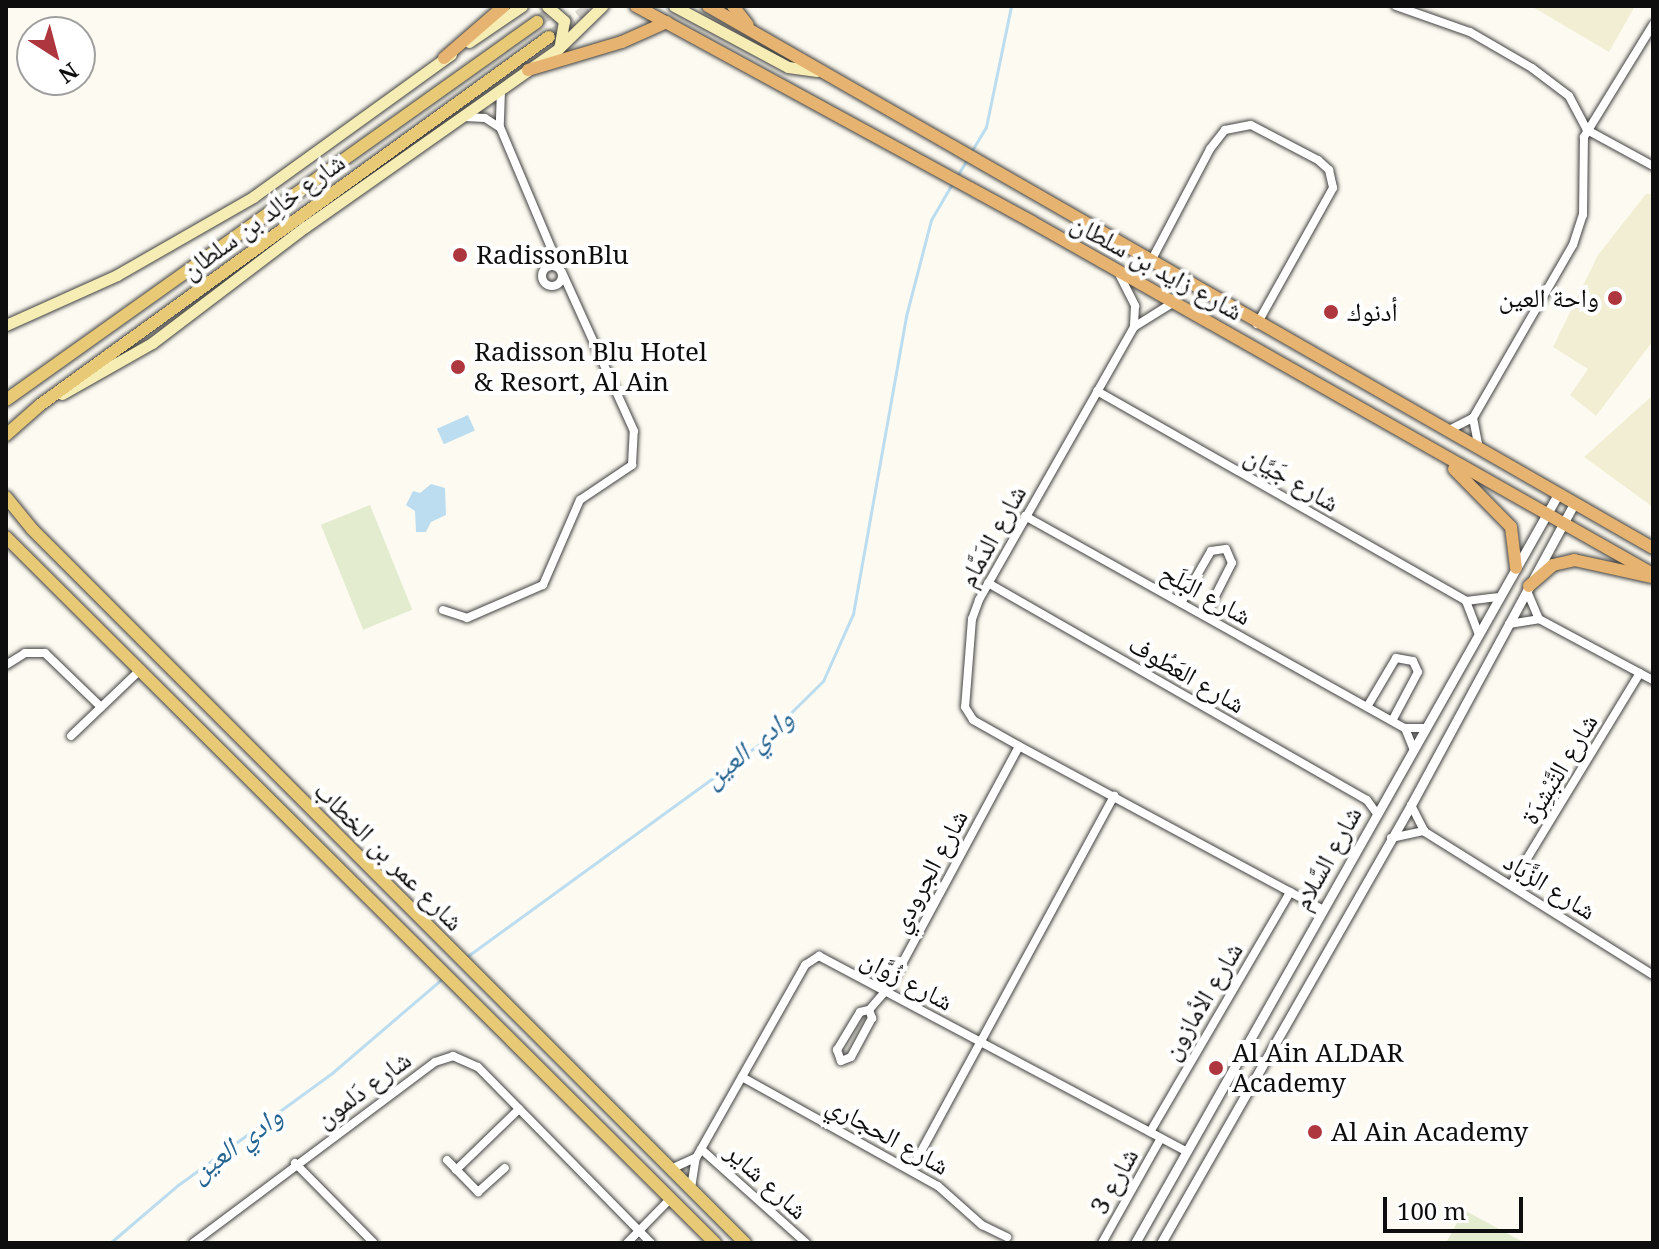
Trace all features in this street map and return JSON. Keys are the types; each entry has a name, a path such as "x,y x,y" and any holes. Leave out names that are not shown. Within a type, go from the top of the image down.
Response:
{"highway":[{"path":"444,58 504,6"},
{"name":"شارع زايد بن سلطان","path":"636,6 1032,222 1653,576"},
{"name":"شارع زايد بن سلطان","path":"708,6 1047,205 1653,548"},
{"path":"733,6 755,34"},
{"path":"528,70 622,42 667,22"},
{"path":"1444,457 1511,527 1516,568"},
{"path":"1528,589 1553,565 1574,560 1653,576"}],"main road":[{"path":"6,325 117,275 253,197 444,58 522,6"},
{"path":"547,6 564,21 558,49"},
{"path":"40,405 152,343 558,49 602,6"},
{"path":"674,6 788,67 817,71"},
{"name":"شارع خالِد بن سلطان","path":"6,400 537,22"},
{"name":"شارع خالِد بن سلطان","path":"6,435 40,405 549,37"},
{"name":"شارع عمر بن الخطاب","path":"6,497 32,529 745,1243"},
{"name":"شارع عمر بن الخطاب","path":"6,537 715,1243"}],"street":[{"path":"1396,6 1470,32 1545,76 1569,96 1587,130 1653,166"},
{"path":"1445,431 1473,418 1573,245 1583,215 1582,160 1587,130 1653,25"},
{"path":"443,610 467,618 543,585 580,500 623,476 632,465 634,431 500,127 501,90"},
{"path":"463,117 485,118 500,127"},
{"path":"1150,263 1210,149 1225,130 1251,125 1318,160 1329,170 1333,188 1257,325"},
{"path":"551,241 549,266 542,278 573,298"},
{"path":"549,266 561,270"},
{"path":"552,287 561,282 561,270"},
{"path":"1117,270 1135,306 1134,327"},
{"name":"شارع الدَمَّام","path":"1174,302 1134,327 988,583 972,619 965,707 973,720 1323,910"},
{"name":"شارع جَيَّان","path":"1097,391 1466,601"},
{"path":"1473,418 1479,450"},
{"name":"شارع السَّلام","path":"1135,1243 1558,494"},
{"name":"شارع السَّلام","path":"1161,1243 1411,805 1574,503"},
{"name":"شارع البَلَح","path":"1025,516 1405,728 1426,728"},
{"path":"1181,603 1211,551 1226,549 1232,563 1205,616"},
{"name":"شارع العَطُوف","path":"988,583 1367,800 1377,814"},
{"path":"1528,589 1539,619"},
{"path":"1479,635 1466,601 1500,597"},
{"path":"1509,624 1539,619 1653,680"},
{"path":"6,665 25,653 45,653 101,707"},
{"path":"1367,707 1396,658 1413,661 1418,672 1392,721"},
{"path":"71,736 141,669"},
{"name":"شارع التَّبْشِرَة","path":"1511,885 1640,673"},
{"path":"1405,728 1414,750"},
{"name":"شارع الجرودي","path":"869,1010 872,1018 851,1057 841,1061 837,1050 860,1012 869,1010 886,992 1019,746"},
{"path":"1367,800 1387,794"},
{"path":"911,1170 1114,796"},
{"path":"1390,839 1425,832 1411,805"},
{"name":"شارع الزَّبَاد","path":"1425,832 1653,975"},
{"name":"شارع الأمازون","path":"1150,1132 1290,892"},
{"name":"شارع زُوَّان","path":"691,1188 698,1153 815,957 1186,1151"},
{"name":"شارع دَلمون","path":"193,1243 295,1163 445,1057 472,1061 651,1243"},
{"name":"شارع الحجاري","path":"742,1077 950,1192 982,1225 1007,1237"},
{"path":"456,1170 519,1109"},
{"name":"شارع 3","path":"1102,1243 1161,1138"},
{"path":"671,1169 698,1153"},
{"name":"شارع شاير","path":"698,1153 806,1243"},
{"path":"447,1160 478,1192 505,1168"},
{"path":"295,1163 374,1243"},
{"path":"627,1243 671,1198"}],"shaded area":[{"path":"1531,6 1635,6 1609,52"},
{"name":"واحة العين","path":"1646,194 1653,194 1653,341 1596,416 1570,395 1588,369 1553,347 1598,255"},
{"path":"1653,395 1653,507 1584,457"}],"green space":[{"path":"370,505 412,610 363,630 321,525"},
{"path":"1464,1210 1523,1242 1446,1243"}],"water":[{"path":"468,415 475,431 444,444 437,429"},
{"path":"431,484 445,488 446,515 431,522 426,532 416,532 415,511 406,505 413,491 420,493"}],"waterway":[{"name":"وادي العين","path":"971,152 986,127 1011,6"},
{"name":"وادي العين","path":"957,176 968,158"},
{"name":"وادي العين","path":"465,958 757,746 823,681 853,614 906,316 931,220 953,182"},
{"name":"وادي العين","path":"110,1243 178,1185 332,1073 445,976"}],"tunnel":[{"path":"537,22 559,6"},
{"path":"549,37 593,6"}],"place":[{"name":"RadissonBlu","path":"460,255"},
{"name":"واحة العين","path":"1615,298"},
{"name":"أدنوك","path":"1331,312"},
{"name":"Radisson Blu Hotel & Resort, Al Ain","path":"458,367"},
{"name":"Al Ain ALDAR Academy","path":"1216,1068"},
{"name":"Al Ain Academy","path":"1315,1132"}]}
